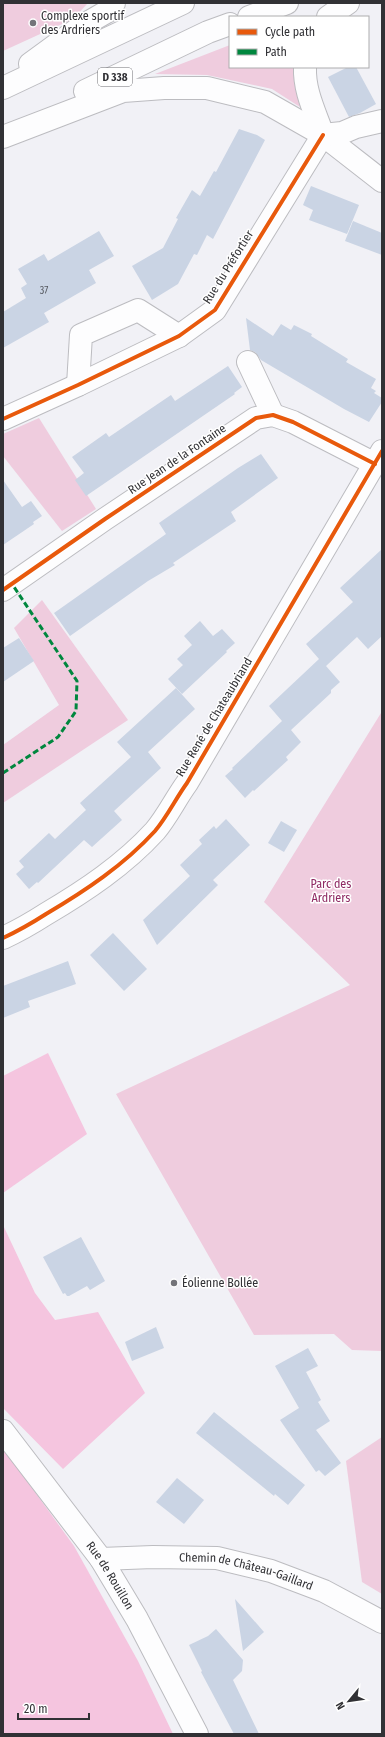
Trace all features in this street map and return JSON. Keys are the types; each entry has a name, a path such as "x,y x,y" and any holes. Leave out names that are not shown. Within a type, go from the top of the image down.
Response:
{"main road":[{"path":"3,83 82,26 108,11 114,3"},
{"path":"3,88 183,3"},
{"path":"252,16 287,3"},
{"path":"329,16 348,3"},
{"name":"D 338","path":"3,137 69,99 208,32 229,24"},
{"path":"305,68 306,86 323,135"},
{"path":"3,137 122,91 164,88 207,88 265,102 323,135 382,181"},
{"path":"323,135 342,133 356,127 382,121"},
{"name":"Rue du Préfortier","path":"3,419 78,385 179,336 215,310 323,135"},
{"path":"78,385 81,335 138,310 179,336"},
{"path":"248,362 273,415 378,458"},
{"name":"Rue Jean de la Fontaine","path":"3,590 105,519 256,418 273,415"},
{"name":"Rue René de Chateaubriand","path":"3,938 15,933 67,902 104,877 129,857 156,830 187,783 378,458"},
{"name":"Rue de Rouillon","path":"3,1431 79,1528 101,1559 137,1619 197,1734"},
{"name":"Chemin de Château-Gaillard","path":"101,1559 153,1557 217,1558 271,1571 324,1591 382,1622"}],"green space":[{"name":"Complexe sportif des Ardriers","path":"3,3 88,3 73,19 3,51"},
{"path":"229,45 229,68 293,68 300,107 272,89 207,75 155,74"},
{"path":"39,418 96,509 62,531 3,456 3,434"},
{"path":"42,600 128,720 3,803 3,745 59,705 14,628"},
{"name":"Parc des Ardriers","path":"381,713 382,1351 352,1350 334,1334 254,1335 116,1094 350,985 264,902"},
{"path":"382,1437 382,1594 362,1582 346,1461"}],"shaded area":[{"path":"48,1053 87,1134 3,1193 3,1076"},
{"path":"3,1225 35,1293 55,1320 98,1312 145,1393 63,1469 3,1408"},
{"path":"3,1448 74,1546 138,1661 173,1734 3,1734"}],"building":[{"path":"346,68 357,68 376,104 349,117 328,77"},
{"path":"239,129 257,135 265,140 213,239 207,235 197,255 194,254 178,284 152,300 132,266 163,248 178,219 176,218 192,190 200,196 214,171 216,172"},
{"path":"311,186 359,205 347,234 309,220 313,210 303,205"},
{"path":"353,221 382,233 382,255 345,241"},
{"path":"99,231 114,256 89,270 96,283 44,313 49,322 3,348 3,312 26,298 21,288 27,284 18,269 44,254 48,261"},
{"path":"246,318 273,336 281,324 291,330 294,325 312,334 311,336 348,359 346,362 376,379 371,388 376,391 374,393 382,398 382,402 369,422 261,360 255,352 250,350"},
{"path":"228,366 242,387 234,393 235,394 86,496 75,480 84,473 72,457 106,433 109,437 171,395 175,401"},
{"path":"261,454 278,478 231,512 236,521 173,563 175,565 148,581 70,636 54,613 166,534 159,523 238,468"},
{"path":"3,480 22,507 31,501 42,516 33,522 34,524 3,545"},
{"path":"382,549 382,636 368,649 357,637 326,666 340,682 331,690 331,693 291,730 301,742 286,757 288,760 245,798 225,776 282,721 269,706 319,659 306,644 353,602 340,588"},
{"path":"200,621 213,636 222,629 235,643 182,694 168,679 183,665 177,659 192,645 184,636"},
{"path":"19,638 34,661 3,682 3,648"},
{"path":"176,688 195,709 148,752 161,768 114,811 122,820 92,847 84,840 38,883 37,882 29,889 16,874 24,867 19,861 49,833 55,839 86,810 80,803 131,757 117,742"},
{"path":"226,819 250,845 213,880 218,885 157,945 143,920 190,876 180,865 202,844 199,840 214,826 216,829"},
{"path":"281,821 297,830 284,852 268,843"},
{"path":"113,933 147,969 124,991 90,955"},
{"path":"68,961 76,984 28,1001 30,1007 3,1018 3,986"},
{"path":"81,1237 105,1281 90,1290 87,1286 67,1296 65,1293 63,1294 43,1257"},
{"path":"156,1327 164,1348 132,1361 125,1342"},
{"path":"308,1348 318,1366 306,1372 321,1400 318,1402 330,1421 316,1430 341,1463 325,1476 319,1470 316,1472 280,1420 299,1408 275,1366"},
{"path":"214,1412 305,1485 288,1505 275,1494 274,1496 196,1433"},
{"path":"177,1478 204,1500 184,1524 156,1502"},
{"path":"235,1599 264,1632 243,1651"},
{"path":"216,1629 243,1660 242,1671 233,1680 259,1734 234,1734 201,1672 202,1671 189,1645 208,1636"}],"marked path":[{"path":"3,773 58,737 76,711 77,681 12,584"}],"cycle path":[{"path":"3,419 78,385 179,336 215,310 323,135"},
{"path":"3,590 105,519 256,418 273,415 293,422 375,464"},
{"path":"3,938 25,927 104,877 143,843 159,826 187,783 382,451"}],"place":[{"name":"Complexe sportif des Ardriers","path":"33,23"},
{"name":"Éolienne Bollée","path":"174,1283"}]}
